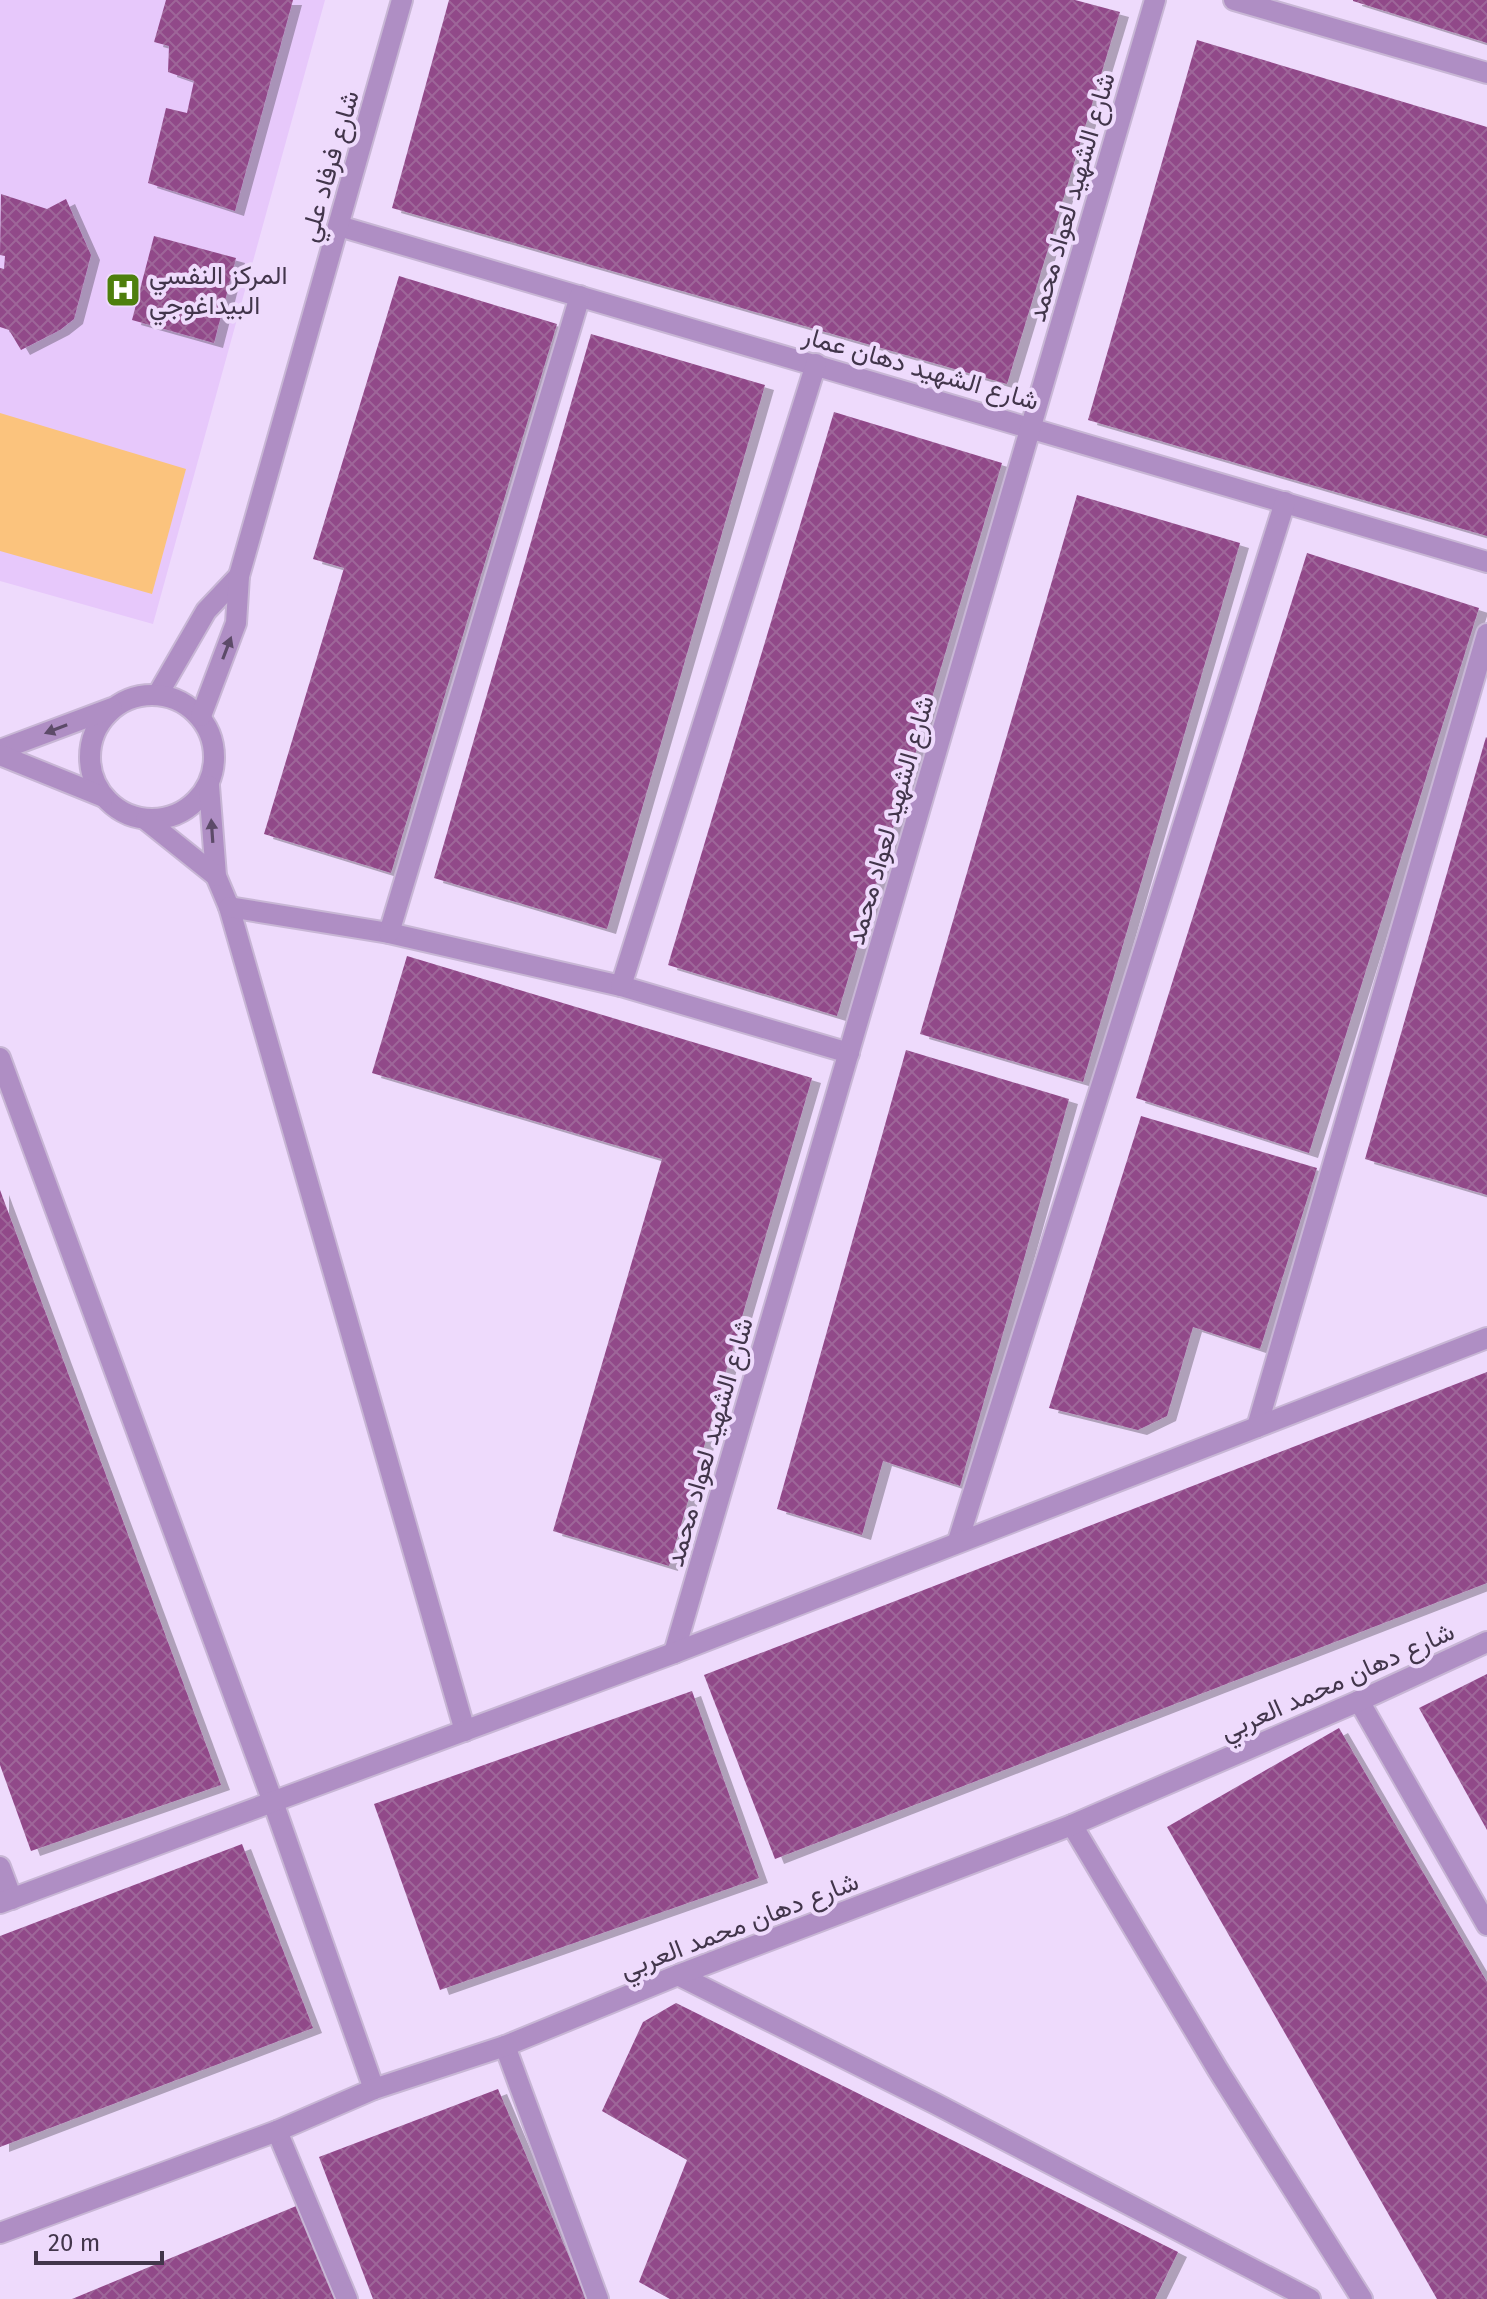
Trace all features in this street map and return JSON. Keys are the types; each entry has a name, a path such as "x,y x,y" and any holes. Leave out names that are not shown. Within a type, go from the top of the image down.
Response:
{"street":[{"name":"شارع فرفاد علي","path":"201,716 236,623 239,576 402,0"},
{"name":"شارع الشهيد لعواد محمد","path":"674,1653 1155,0"},
{"path":"1234,0 1487,73"},
{"name":"شارع الشهيد دهان عمار","path":"339,226 1487,562"},
{"path":"389,933 580,296"},
{"path":"621,986 816,364"},
{"path":"958,1541 1285,502"},
{"name":"شارع فرفاد علي","path":"158,694 206,611 239,576"},
{"path":"1257,1427 1487,634"},
{"path":"0,752 112,708 133,696 158,694 181,701 201,716 213,738 215,762 209,786 216,876 229,907 465,1731"},
{"path":"104,797 92,775 90,751 96,727 112,708"},
{"path":"0,752 104,797 123,813 146,820 216,876"},
{"path":"146,820 171,817 193,805 209,786"},
{"path":"229,907 389,933 621,986 849,1053"},
{"path":"0,1058 5,1088 273,1802 374,2089"},
{"path":"0,1867 6,1901 674,1653 1487,1338"},
{"name":"شارع دهان محمد العربي","path":"0,2233 277,2131 374,2089 505,2046 678,1975 1072,1825 1487,1642"},
{"path":"1359,1701 1487,1925"},
{"path":"1072,1825 1218,2070 1362,2299"},
{"path":"678,1975 950,2111 1310,2299"},
{"path":"505,2046 598,2299"},
{"path":"277,2131 347,2299"}],"shaded area":[{"name":"المركز النفسي البيداغوجي","path":"0,0 325,0 153,624 0,581"},
{"path":"0,413 186,469 152,594 0,551"}],"building":[{"path":"166,0 293,0 235,211 148,183 166,108 187,113 194,81 168,72 169,46 154,42"},
{"path":"449,0 1075,0 1120,12 1007,384 392,208"},
{"path":"1353,0 1487,0 1487,43 1353,1"},
{"path":"1197,40 1487,127 1487,536 1088,420"},
{"path":"1,194 47,209 66,199 91,255 74,319 60,330 21,350 9,330 0,327 0,268 4,269 5,256 0,255"},
{"path":"154,236 236,258 214,343 132,320"},
{"path":"399,276 557,324 391,873 264,834 344,568 313,559"},
{"path":"591,334 765,385 607,929 434,878"},
{"path":"834,412 1002,463 837,1016 668,965"},
{"path":"1077,495 1240,543 1083,1082 920,1034"},
{"path":"1307,553 1479,608 1309,1153 1136,1098"},
{"path":"1487,738 1487,1195 1365,1159"},
{"path":"407,956 812,1078 669,1566 553,1531 662,1159 372,1073"},
{"path":"906,1050 1069,1099 960,1486 883,1461 862,1535 777,1509"},
{"path":"1141,1116 1317,1168 1260,1349 1193,1327 1167,1416 1138,1430 1049,1408"},
{"path":"0,1190 221,1785 31,1851 0,1765"},
{"path":"1487,1372 1487,1583 775,1859 704,1675"},
{"path":"1487,1674 1487,1830 1419,1708"},
{"path":"692,1691 759,1878 440,1990 374,1804"},
{"path":"1339,1728 1487,1982 1487,2299 1437,2299 1167,1827"},
{"path":"242,1844 313,2028 0,2147 0,1936"},
{"path":"676,2003 1178,2252 1155,2299 670,2299 639,2282 687,2160 602,2111 643,2022"},
{"path":"498,2089 587,2299 373,2299 319,2157"},
{"path":"301,2204 340,2299 72,2299"}],"place":[{"name":"المركز النفسي البيداغوجي","path":"123,290"}]}
